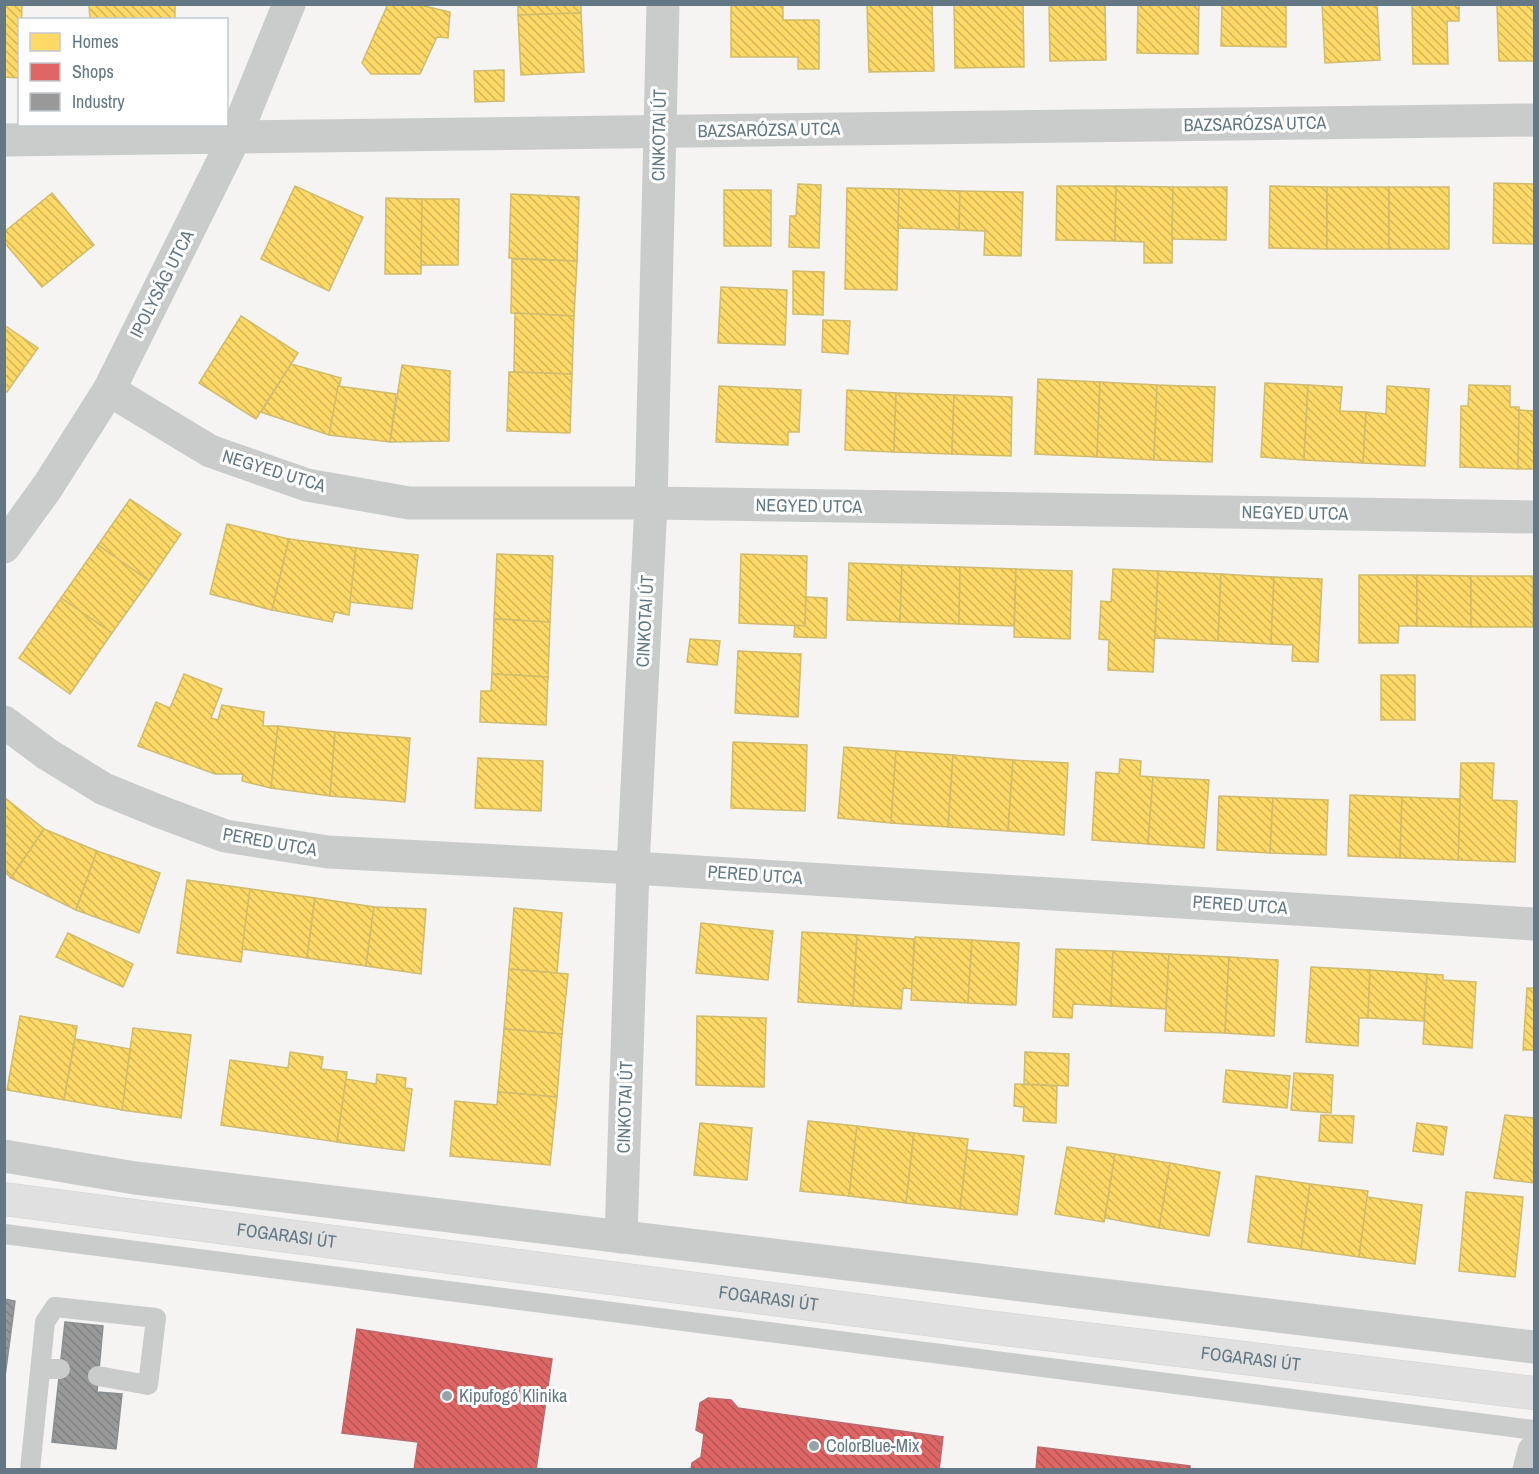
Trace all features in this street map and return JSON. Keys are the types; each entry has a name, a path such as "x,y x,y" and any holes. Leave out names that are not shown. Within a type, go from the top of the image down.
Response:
{"main road":[{"name":"FOGARASI ÚT","path":"4,1199 987,1328 1534,1393"}],"street":[{"name":"IPOLYSÁG UTCA","path":"4,547 48,486 109,390 236,137 289,4"},
{"name":"CINKOTAI ÚT","path":"621,1237 633,868 651,503 663,4"},
{"name":"BAZSARÓZSA UTCA","path":"4,140 1534,120"},
{"name":"NEGYED UTCA","path":"109,390 210,451 307,485 410,503 651,503 1534,517"},
{"name":"PERED UTCA","path":"4,722 47,754 104,789 225,836 328,852 633,868 1534,924"},
{"path":"4,1156 135,1178 1534,1347"},
{"path":"1529,1470 1534,1451"}],"lane":[{"path":"4,1234 1534,1430"},
{"path":"30,1470 50,1369 45,1322 55,1307 156,1318 148,1385 98,1376"}],"building: Homes":[{"path":"4,4 22,4 22,18 18,18 18,78 4,77"},
{"path":"89,4 175,4 175,18 90,18"},
{"path":"388,4 416,4 450,12 448,38 437,37 420,74 371,74 362,63"},
{"path":"518,4 581,4 581,13 518,15"},
{"path":"731,4 783,4 783,20 819,20 819,69 798,69 798,57 731,57"},
{"path":"867,4 932,4 934,71 869,72"},
{"path":"954,4 1023,4 1024,67 955,68"},
{"path":"1049,4 1105,4 1106,60 1050,61"},
{"path":"1138,4 1199,4 1198,54 1137,53"},
{"path":"1222,4 1286,4 1286,47 1221,46"},
{"path":"1322,4 1377,4 1380,60 1325,63"},
{"path":"1412,4 1459,4 1459,21 1447,21 1448,64 1413,64"},
{"path":"1497,4 1534,4 1534,61 1499,61"},
{"path":"581,13 584,72 521,75 518,15"},
{"path":"504,70 504,101 475,102 474,71"},
{"path":"1494,183 1534,184 1534,244 1493,243"},
{"path":"798,184 821,185 819,248 789,247 790,216 796,216"},
{"path":"295,186 363,217 329,291 261,259"},
{"path":"1057,186 1116,186 1115,241 1056,240"},
{"path":"1116,186 1173,187 1172,263 1144,263 1144,242 1115,241"},
{"path":"1270,186 1327,187 1327,249 1269,248"},
{"path":"1173,187 1227,187 1226,240 1172,239"},
{"path":"1327,187 1389,187 1389,249 1327,249"},
{"path":"1389,187 1449,187 1449,249 1389,249"},
{"path":"847,188 899,189 897,290 845,289"},
{"path":"899,189 960,191 959,230 898,228"},
{"path":"724,190 771,190 771,246 724,246"},
{"path":"960,191 1023,192 1021,256 984,255 985,231 959,230"},
{"path":"52,193 94,245 42,287 4,242 4,232"},
{"path":"511,194 579,197 577,261 509,258"},
{"path":"386,198 422,199 421,274 385,274"},
{"path":"422,199 459,199 458,265 421,265"},
{"path":"512,259 577,261 574,316 511,313"},
{"path":"793,271 824,272 823,315 793,314"},
{"path":"721,287 787,290 785,345 718,343"},
{"path":"515,313 574,316 572,374 514,372"},
{"path":"241,316 298,353 256,419 199,383"},
{"path":"823,320 850,321 848,354 822,352"},
{"path":"4,325 38,348 7,392 4,390"},
{"path":"291,364 341,378 329,435 261,412"},
{"path":"402,365 450,371 449,441 390,442"},
{"path":"509,372 572,374 570,433 507,431"},
{"path":"1038,379 1100,382 1097,457 1035,454"},
{"path":"1100,382 1157,385 1154,460 1097,457"},
{"path":"1265,383 1308,385 1304,460 1261,457"},
{"path":"1157,385 1215,387 1212,462 1154,460"},
{"path":"1308,385 1342,387 1340,411 1366,412 1363,463 1304,460"},
{"path":"1469,385 1510,386 1510,407 1519,407 1518,469 1460,467 1461,406 1468,406"},
{"path":"338,386 396,394 390,442 329,435"},
{"path":"719,386 801,390 799,432 788,432 788,445 716,442"},
{"path":"1387,386 1429,389 1425,466 1363,463 1366,412 1386,414"},
{"path":"847,390 896,393 894,452 845,450"},
{"path":"896,393 954,395 952,454 894,452"},
{"path":"954,395 1012,397 1011,456 952,454"},
{"path":"1519,410 1534,411 1534,469 1518,469"},
{"path":"130,499 181,534 149,581 98,545"},
{"path":"227,524 289,539 272,610 210,594"},
{"path":"289,539 356,548 349,615 335,612 332,622 272,610"},
{"path":"98,545 149,581 112,633 61,598"},
{"path":"356,548 418,555 412,609 350,602"},
{"path":"497,554 553,556 550,622 494,619"},
{"path":"741,554 807,556 805,626 739,623"},
{"path":"849,563 902,565 900,622 847,620"},
{"path":"902,565 960,567 959,624 900,622"},
{"path":"960,567 1016,569 1014,626 959,624"},
{"path":"1016,569 1072,571 1070,639 1014,637"},
{"path":"1113,569 1158,571 1153,672 1108,670 1109,640 1099,639 1101,601 1111,602"},
{"path":"1158,571 1221,574 1218,641 1155,638"},
{"path":"1221,574 1274,577 1271,644 1218,641"},
{"path":"1359,575 1417,575 1417,626 1399,626 1398,643 1359,643"},
{"path":"1417,575 1471,576 1471,627 1417,626"},
{"path":"1471,576 1533,576 1533,627 1471,627"},
{"path":"1274,577 1322,579 1318,662 1292,661 1293,645 1271,644"},
{"path":"806,597 827,598 826,638 794,637 795,625 805,626"},
{"path":"61,598 112,633 70,694 19,658"},
{"path":"494,619 550,622 548,677 492,674"},
{"path":"690,639 720,641 717,665 687,662"},
{"path":"738,651 801,654 798,717 735,713"},
{"path":"184,674 222,689 211,718 218,720 222,705 264,712 263,726 278,726 271,788 242,781 243,774 215,774 138,746 156,702 170,708"},
{"path":"492,674 548,677 546,725 480,722 481,691 491,691"},
{"path":"1381,675 1415,675 1415,720 1381,720"},
{"path":"278,726 335,732 330,796 271,788"},
{"path":"335,732 410,738 405,802 330,796"},
{"path":"733,742 807,745 805,811 731,808"},
{"path":"844,747 896,751 891,823 838,818"},
{"path":"896,751 953,755 948,827 891,823"},
{"path":"953,755 1013,760 1008,831 948,827"},
{"path":"478,758 543,761 541,811 475,808"},
{"path":"1120,759 1141,761 1140,776 1153,777 1148,844 1092,840 1096,772 1119,774"},
{"path":"1013,760 1068,763 1064,835 1008,831"},
{"path":"1461,763 1494,763 1492,800 1517,801 1515,862 1458,860"},
{"path":"1153,777 1209,780 1204,848 1148,844"},
{"path":"1350,795 1402,797 1400,858 1348,856"},
{"path":"1219,796 1273,798 1270,853 1217,850"},
{"path":"4,797 44,829 11,878 4,871"},
{"path":"1402,797 1460,799 1458,860 1400,858"},
{"path":"1273,798 1328,800 1326,855 1270,853"},
{"path":"44,829 97,851 76,910 11,878"},
{"path":"97,851 160,873 139,933 76,910"},
{"path":"187,880 250,889 241,962 177,953"},
{"path":"250,889 315,898 307,958 242,949"},
{"path":"315,898 374,907 366,966 307,958"},
{"path":"374,907 426,909 421,974 366,966"},
{"path":"514,908 562,913 557,973 509,969"},
{"path":"701,923 773,931 768,980 696,973"},
{"path":"802,932 857,935 853,1006 798,1002"},
{"path":"68,933 133,964 123,987 56,957"},
{"path":"857,935 914,939 912,989 903,988 901,1009 853,1006"},
{"path":"915,937 972,940 968,1003 911,1000"},
{"path":"972,940 1019,943 1016,1005 968,1003"},
{"path":"1056,949 1113,951 1111,1006 1073,1004 1072,1018 1053,1017"},
{"path":"1113,951 1169,954 1166,1009 1111,1006"},
{"path":"1169,954 1229,957 1225,1033 1165,1031"},
{"path":"1229,957 1278,960 1274,1036 1225,1033"},
{"path":"1311,967 1370,970 1368,1018 1359,1018 1358,1046 1306,1042"},
{"path":"509,969 568,974 562,1034 504,1029"},
{"path":"1370,970 1427,974 1424,1021 1368,1018"},
{"path":"1427,974 1443,975 1443,980 1476,982 1472,1048 1423,1044"},
{"path":"1527,988 1534,988 1534,1050 1523,1050"},
{"path":"20,1016 77,1026 64,1100 7,1090"},
{"path":"697,1016 766,1018 764,1087 696,1085"},
{"path":"133,1028 191,1035 181,1118 122,1110"},
{"path":"504,1029 562,1034 557,1097 498,1092"},
{"path":"75,1039 130,1049 122,1110 64,1100"},
{"path":"290,1052 323,1057 321,1069 347,1072 337,1142 221,1125 230,1060 288,1068"},
{"path":"1025,1052 1069,1054 1068,1086 1024,1084"},
{"path":"1226,1070 1290,1076 1287,1108 1223,1102"},
{"path":"1294,1073 1333,1075 1331,1113 1291,1110"},
{"path":"377,1074 406,1078 405,1088 412,1089 404,1151 337,1142 346,1079 376,1084"},
{"path":"1015,1084 1057,1086 1056,1123 1023,1121 1024,1107 1014,1106"},
{"path":"498,1092 557,1097 550,1165 450,1156 455,1101 497,1105"},
{"path":"1321,1115 1354,1116 1352,1143 1319,1141"},
{"path":"1505,1115 1534,1118 1534,1183 1494,1178"},
{"path":"808,1121 857,1126 849,1196 800,1191"},
{"path":"700,1123 752,1128 747,1180 694,1175"},
{"path":"1417,1123 1447,1127 1443,1155 1413,1151"},
{"path":"857,1126 914,1133 906,1203 849,1196"},
{"path":"914,1133 968,1139 960,1209 906,1203"},
{"path":"1067,1147 1115,1154 1104,1222 1055,1214"},
{"path":"967,1150 1024,1156 1017,1215 960,1209"},
{"path":"1115,1154 1170,1163 1159,1228 1105,1218"},
{"path":"1170,1163 1220,1172 1209,1236 1159,1228"},
{"path":"1256,1176 1310,1184 1301,1249 1248,1242"},
{"path":"1310,1184 1368,1191 1359,1257 1301,1249"},
{"path":"1466,1192 1523,1197 1515,1277 1459,1271"},
{"path":"1367,1197 1422,1205 1415,1264 1359,1257"}],"building: Shops":[{"name":"Kipufogó Klinika","path":"357,1329 552,1359 536,1470 414,1470 418,1442 342,1433"},
{"path":"708,1398 731,1400 738,1408 943,1437 939,1470 691,1470 692,1463 701,1457 704,1434 696,1430 700,1403"},
{"path":"1038,1447 1190,1466 1190,1470 1036,1470"}],"building: Industry":[{"path":"4,1299 15,1301 4,1384"},
{"path":"65,1322 103,1326 97,1392 122,1394 116,1449 52,1442"}],"place":[{"name":"Kipufogó Klinika","path":"447,1396"},
{"name":"ColorBlue-Mix","path":"814,1446"}]}
